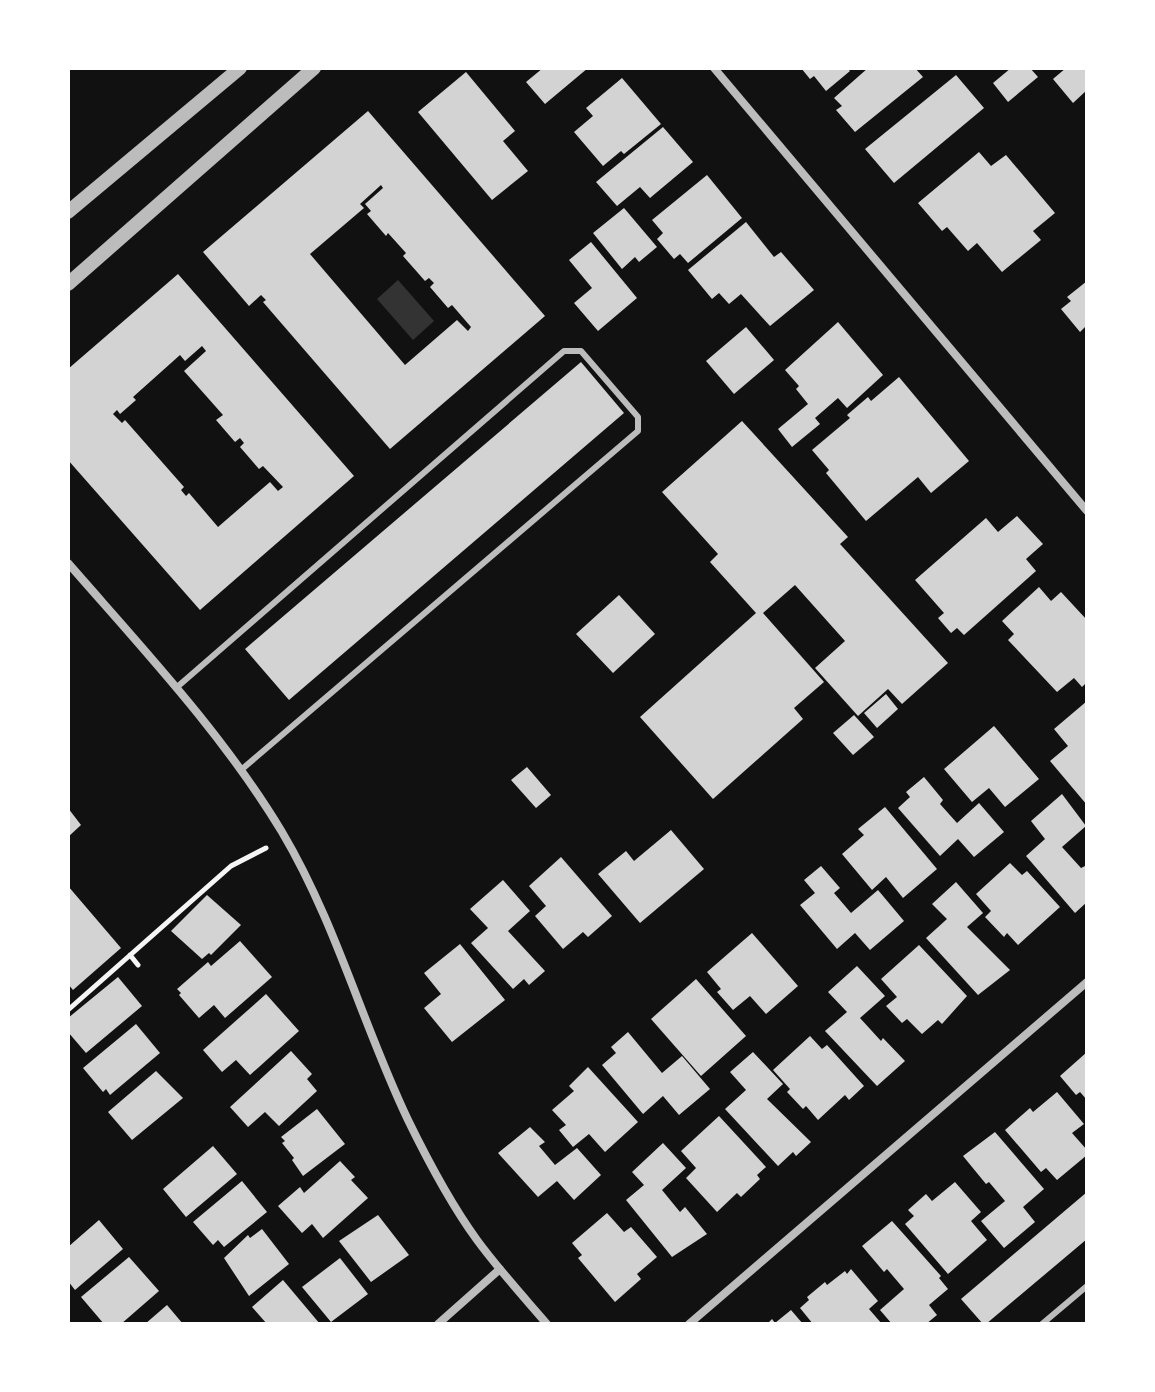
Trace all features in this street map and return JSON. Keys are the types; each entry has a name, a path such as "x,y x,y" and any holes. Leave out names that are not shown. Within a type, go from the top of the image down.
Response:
{"street":[{"path":"68,212 240,68"},
{"path":"68,284 314,68"},
{"path":"714,68 1087,511"},
{"path":"68,563 176,688 241,770 285,839 326,919 412,1128 451,1201 500,1269 547,1324"},
{"path":"689,1324 1087,982"},
{"path":"438,1324 500,1269"}],"lane":[{"path":"176,688 564,351 581,351 638,417 638,431 241,770"},
{"path":"1042,1324 1087,1286"}],"path":[{"path":"68,1010 231,866 285,839"},
{"path":"130,955 138,965"}],"shaded area":[{"path":"398,280 434,321 413,340 377,299"}],"building":[{"path":"543,68 588,68 545,104 526,82"},
{"path":"801,68 847,68 850,71 826,91 814,76 810,79"},
{"path":"868,68 915,68 923,77 855,132 836,110 842,106 834,98"},
{"path":"1011,68 1030,68 1038,77 1008,102 993,83"},
{"path":"1066,68 1087,68 1087,90 1073,103 1053,79"},
{"path":"466,72 515,131 503,141 528,171 492,200 418,112"},
{"path":"956,75 984,108 894,183 865,149"},
{"path":"622,78 661,124 624,154 621,151 603,166 574,132 593,116 586,108"},
{"path":"368,111 545,316 390,449 263,302 266,300 261,295 249,306 203,252","holes":["381,185 383,188 365,204 371,211 367,214 406,253 403,256 425,281 429,278 434,283 430,287 448,308 452,305 471,327 468,331 457,320 405,365 310,254 364,208 360,204"]},
{"path":"663,127 693,162 650,198 640,187 617,206 596,182"},
{"path":"979,152 991,166 1006,155 1055,213 1033,231 1041,240 1002,272 977,243 968,251 947,227 942,231 918,203"},
{"path":"707,175 742,218 688,263 680,254 674,259 657,239 663,233 652,220"},
{"path":"624,208 657,247 639,262 635,257 622,269 593,233"},
{"path":"746,222 774,257 781,252 814,290 770,326 741,294 729,304 719,293 712,299 688,270"},
{"path":"591,242 637,298 598,331 574,303 592,288 569,260"},
{"path":"178,274 354,476 200,610 68,460 68,369","holes":["202,346 206,351 184,371 223,415 216,420 235,442 240,438 244,443 240,447 259,469 263,466 283,487 278,491 270,482 218,527 189,493 186,496 181,490 184,487 125,420 122,423 113,414 117,410 120,414 136,400 133,397 180,355 185,361"]},
{"path":"1087,281 1087,325 1080,332 1061,309 1071,301 1067,297"},
{"path":"838,322 883,375 847,408 838,398 815,418 820,424 792,447 778,429 808,404 796,389 799,386 785,370"},
{"path":"746,327 774,360 734,394 706,361"},
{"path":"581,362 624,413 289,700 245,649"},
{"path":"899,377 969,461 931,493 918,477 866,521 826,473 829,470 812,450 850,418 847,415 868,397 871,401"},
{"path":"742,421 848,537 840,544 948,663 902,704 888,689 858,716 815,668 845,641 795,585 763,613 824,682 794,708 803,719 713,799 640,717 756,613 710,562 718,554 662,492"},
{"path":"1017,516 1043,544 1026,559 1036,571 964,635 957,628 951,633 938,618 944,613 915,580 986,518 998,532"},
{"path":"1039,587 1051,601 1061,592 1087,620 1087,682 1082,687 1074,678 1057,692 1008,640 1014,634 1002,621"},
{"path":"619,595 655,634 613,673 576,634"},
{"path":"886,694 898,709 877,728 864,713"},
{"path":"1087,701 1087,805 1050,761 1068,746 1054,729"},
{"path":"854,715 874,737 853,755 833,733"},
{"path":"994,726 1039,779 1005,807 989,788 972,802 944,769"},
{"path":"527,767 551,795 536,808 511,780"},
{"path":"924,777 943,800 940,804 957,823 979,803 1004,832 974,857 958,839 940,856 898,808 910,797 906,792"},
{"path":"1062,794 1086,826 1062,847 1081,868 1087,865 1087,902 1075,913 1026,856 1045,839 1031,821"},
{"path":"885,807 937,869 903,898 886,877 872,890 842,854 864,835 858,829"},
{"path":"68,808 81,825 68,837"},
{"path":"671,830 704,869 640,923 598,874 626,851 634,861"},
{"path":"561,857 612,916 588,937 583,932 563,949 535,916 546,906 529,886"},
{"path":"1010,863 1022,875 1027,871 1060,907 1018,945 1007,933 1004,937 985,917 991,911 976,894"},
{"path":"821,866 840,888 834,893 851,913 878,890 904,921 870,950 855,933 837,949 800,905 815,893 804,880"},
{"path":"503,880 530,911 508,931 545,971 529,985 524,979 513,989 471,943 488,928 470,909"},
{"path":"956,882 983,913 967,927 1010,970 978,995 926,938 947,919 932,904"},
{"path":"68,886 121,948 73,990 68,984"},
{"path":"207,895 241,925 211,955 209,953 202,959 171,931"},
{"path":"752,933 798,986 766,1014 750,996 733,1010 717,992 721,989 707,972"},
{"path":"240,941 272,977 225,1018 214,1005 199,1018 177,989 208,962 211,966"},
{"path":"460,944 505,1000 452,1042 424,1008 441,994 424,973"},
{"path":"919,945 967,996 942,1024 938,1020 922,1034 907,1019 902,1023 886,1006 897,997 881,979"},
{"path":"857,966 885,996 860,1018 905,1061 877,1086 825,1031 847,1012 828,992"},
{"path":"118,977 142,1006 86,1053 68,1032 68,1018"},
{"path":"696,979 746,1036 701,1076 651,1019"},
{"path":"266,994 299,1031 250,1075 236,1060 222,1072 203,1050"},
{"path":"136,1024 160,1053 110,1095 106,1089 103,1092 83,1068"},
{"path":"628,1032 662,1073 682,1056 710,1089 679,1115 663,1096 643,1114 602,1065 616,1053 611,1047"},
{"path":"810,1036 822,1049 827,1045 864,1086 849,1100 845,1095 818,1120 787,1092 790,1089 773,1070"},
{"path":"291,1051 312,1074 307,1079 317,1091 279,1126 265,1112 248,1127 230,1107"},
{"path":"753,1052 783,1084 767,1099 811,1142 796,1156 793,1152 778,1166 725,1109 746,1090 730,1072"},
{"path":"1087,1052 1087,1100 1080,1092 1076,1095 1060,1076"},
{"path":"588,1067 638,1122 605,1152 589,1134 573,1147 559,1130 566,1125 552,1110 574,1091 569,1086"},
{"path":"156,1071 183,1098 132,1140 108,1112"},
{"path":"1057,1092 1084,1124 1072,1133 1087,1150 1087,1155 1057,1180 1046,1168 1041,1172 1005,1130 1030,1108 1033,1112"},
{"path":"317,1109 345,1144 303,1176 281,1137"},
{"path":"719,1116 766,1167 757,1175 760,1179 741,1197 737,1193 717,1212 686,1178 696,1168 681,1151"},
{"path":"530,1127 545,1142 539,1146 555,1165 577,1148 601,1175 574,1200 557,1181 538,1197 498,1153"},
{"path":"995,1132 1044,1189 1023,1207 1035,1222 1004,1248 981,1221 1005,1201 963,1156"},
{"path":"663,1143 686,1168 662,1190 680,1212 685,1207 707,1234 672,1257 626,1200 644,1185 632,1172"},
{"path":"213,1146 237,1174 186,1217 163,1189"},
{"path":"340,1161 355,1177 351,1180 368,1198 323,1238 312,1224 302,1233 278,1206 300,1187 304,1193"},
{"path":"242,1181 267,1212 224,1247 218,1240 213,1245 193,1222"},
{"path":"955,1182 981,1212 971,1221 987,1240 948,1274 905,1224 914,1216 908,1210 926,1194 932,1201"},
{"path":"1087,1192 1087,1239 983,1324 961,1299"},
{"path":"607,1213 624,1232 631,1227 657,1257 637,1274 641,1279 615,1302 578,1258 582,1255 572,1243"},
{"path":"378,1215 409,1255 371,1282 339,1241"},
{"path":"99,1220 123,1249 75,1290 68,1281 68,1247"},
{"path":"892,1221 941,1276 939,1278 948,1289 929,1305 937,1315 926,1324 892,1324 880,1310 904,1289 887,1269 884,1272 862,1246"},
{"path":"262,1229 289,1264 249,1296 224,1258 248,1235 250,1238"},
{"path":"129,1257 159,1291 121,1324 104,1324 81,1297"},
{"path":"340,1258 368,1294 331,1322 302,1287"},
{"path":"851,1269 878,1301 869,1309 882,1324 813,1324 800,1308 809,1300 807,1297 825,1282 827,1285"},
{"path":"283,1280 320,1324 267,1324 252,1307"},
{"path":"167,1305 183,1324 145,1324"},
{"path":"791,1310 803,1324 767,1324 772,1319 775,1323"}]}
